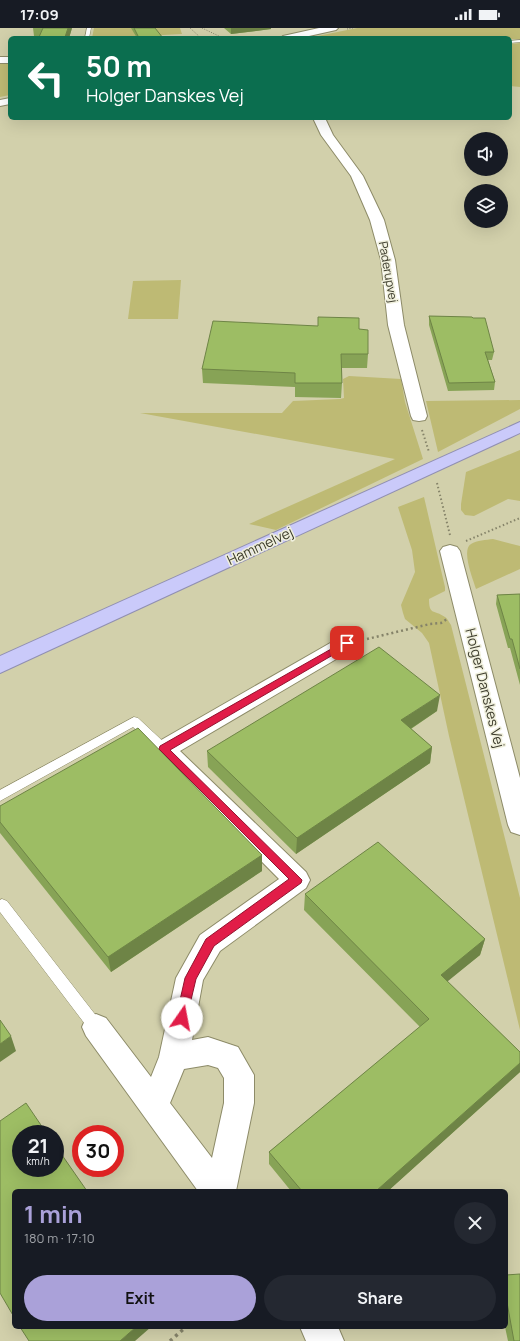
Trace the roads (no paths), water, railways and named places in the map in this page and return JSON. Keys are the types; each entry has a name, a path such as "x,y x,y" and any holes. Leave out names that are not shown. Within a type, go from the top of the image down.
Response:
{"highway":[{"name":"Hammelvej","path":"0,665 520,427"}],"street":[{"path":"296,36 334,28"},
{"name":"Paderupvej","path":"320,120 327,135 357,176 377,220 388,260 396,325 419,416"},
{"name":"Holger Danskes Vej","path":"451,549 464,610 520,825"},
{"path":"154,1105 174,1057 190,978 210,943 297,880 164,749 347,643"},
{"path":"96,1027 217,1189"},
{"path":"174,1057 208,1051 228,1057 239,1075 239,1103 218,1189"},
{"path":"318,1329 327,1341"}],"lane":[{"path":"0,796 134,721 164,749"},
{"path":"2,905 96,1027"}]}
